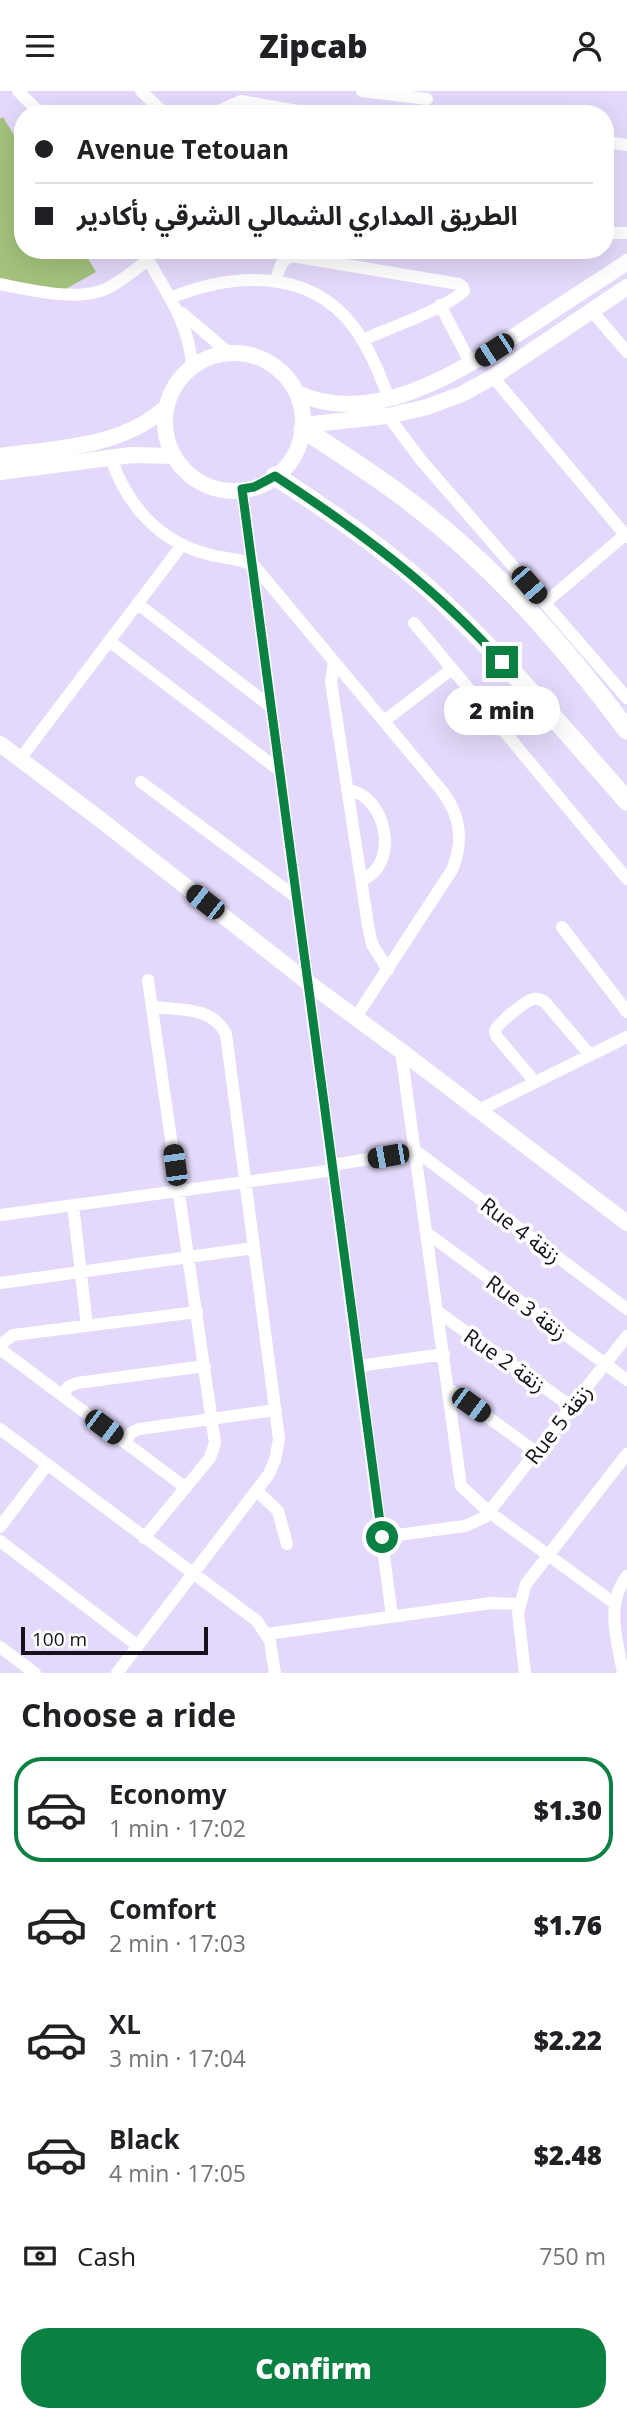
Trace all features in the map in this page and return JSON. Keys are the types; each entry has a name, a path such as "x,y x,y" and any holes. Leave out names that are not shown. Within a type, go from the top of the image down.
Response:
{"highway":[{"path":"303,427 413,504 493,573 567,652 627,730"},
{"path":"275,476 361,534 439,598 488,647 627,801"}],"street":[{"path":"18,91 32,105"},
{"path":"141,91 156,105"},
{"path":"362,91 427,99"},
{"path":"232,105 241,101 264,105"},
{"path":"0,285 86,295 110,286 141,259"},
{"path":"148,259 174,303 188,338 192,367"},
{"path":"276,281 280,264 288,259"},
{"path":"310,259 459,284 463,287 464,291 460,295 440,306 362,340"},
{"path":"297,393 319,401 343,404 388,398 427,386 471,365 627,262"},
{"path":"174,303 221,281 251,278 276,281 303,289 330,303 342,314 362,340 377,368 388,398"},
{"path":"303,427 388,416 446,400 493,377 627,287"},
{"path":"174,303 229,353"},
{"path":"440,306 471,365"},
{"path":"592,311 627,352"},
{"path":"229,353 262,359 276,367 288,379 297,393 303,414 303,427 294,456 275,476 254,487 229,490 203,483 191,476 174,456 165,433 166,407 175,385 192,367 203,360 229,353"},
{"path":"493,377 626,535 545,603"},
{"path":"0,456 105,440 128,433 166,407"},
{"path":"388,416 421,460 627,698"},
{"path":"128,433 132,441 132,455"},
{"path":"0,473 132,455 174,456"},
{"path":"111,458 122,485 137,509 157,530 182,545 252,565 448,799 456,815 460,833 459,852 452,870 356,1017"},
{"path":"242,489 392,1616"},
{"path":"20,759 182,545"},
{"path":"138,604 271,707"},
{"path":"414,623 627,879"},
{"path":"109,641 279,770"},
{"path":"334,662 331,682 369,935 388,970"},
{"path":"384,721 452,669"},
{"path":"0,744 310,984 627,1223"},
{"path":"141,782 297,898"},
{"path":"348,790 360,794 378,812 386,850 374,873 361,880"},
{"path":"562,927 627,1012"},
{"path":"144,1538 212,1454 215,1437 148,981"},
{"path":"536,1082 497,1037 495,1031 497,1025 530,1000 545,1002 590,1055"},
{"path":"117,1673 257,1491 269,1474 278,1450 279,1430 226,1034 215,1019 205,1013 152,1007"},
{"path":"479,1110 627,1037"},
{"path":"401,1051 461,1486 489,1512 614,1603"},
{"path":"0,1215 246,1183 415,1151"},
{"name":"Rue 4 زنقة","path":"415,1151 627,1309"},
{"path":"73,1205 87,1326"},
{"name":"Rue 3 زنقة","path":"427,1233 627,1380"},
{"path":"0,1283 254,1248"},
{"path":"186,1487 0,1347 13,1335 197,1312"},
{"name":"Rue 2 زنقة","path":"438,1313 572,1407"},
{"name":"Rue 5 زنقة","path":"489,1512 627,1336"},
{"path":"359,1366 444,1354"},
{"path":"63,1396 68,1387 77,1383 205,1366"},
{"path":"449,1389 536,1452"},
{"path":"125,1442 131,1433 139,1429 276,1409"},
{"path":"0,1429 257,1622 267,1634 272,1647 275,1673"},
{"path":"525,1673 519,1604 526,1584 627,1454"},
{"path":"0,1527 47,1465"},
{"path":"257,1491 278,1511 287,1544"},
{"path":"382,1537 472,1524 489,1512"},
{"path":"0,1541 138,1646"},
{"path":"623,1673 614,1603 618,1589 627,1576"},
{"path":"267,1634 491,1603 519,1604"},
{"path":"0,1647 35,1673"}],"green space":[{"path":"3,117 14,135 14,259 88,259 96,272 64,290 0,281 0,119"}],"route":[{"path":"382,1537 242,489 254,487 275,476 313,501 361,534 412,575 459,617 502,662"}]}
